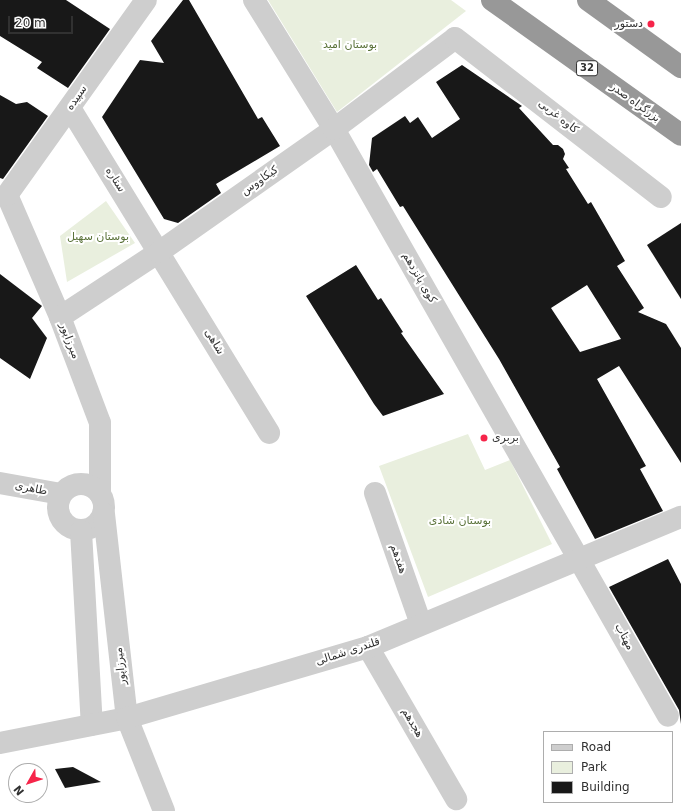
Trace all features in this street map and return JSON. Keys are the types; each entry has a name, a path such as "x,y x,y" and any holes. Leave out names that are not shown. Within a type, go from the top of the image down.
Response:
{"highway":[{"name":"بزرگراه صدر","path":"492,0 681,136"},
{"path":"504,0 681,128"},
{"path":"588,0 681,67"},
{"path":"597,0 681,62"}],"street":[{"name":"سپیده","path":"3,193 70,108 146,0"},
{"name":"کوی پانزدهم","path":"254,0 334,129 579,559"},
{"name":"کیکاووس","path":"60,317 159,252 334,129 455,38"},
{"name":"کاوه غربی","path":"455,38 661,197"},
{"name":"ستاره","path":"70,108 159,252"},
{"name":"میرزاپور","path":"3,193 60,317 100,423 102,504 127,718 164,811"},
{"name":"شاهی","path":"159,252 269,433"},
{"name":"طاهری","path":"0,483 61,494"},
{"path":"80,484 88,485 102,504 95,526 81,531 74,530 62,522 57,508 61,494 66,489 80,484"},
{"name":"هفدهم","path":"375,493 422,624"},
{"name":"قلندری شمالی","path":"0,743 127,718 368,646 681,517"},
{"path":"81,531 92,725"},
{"name":"مهتاب","path":"579,559 668,716"},
{"name":"هجدهم","path":"368,646 456,800"}],"green space":[{"name":"بوستان امید","path":"268,0 451,0 466,11 337,112"},
{"name":"بوستان سهیل","path":"106,201 135,243 67,282 60,236"},
{"name":"بوستان شادی","path":"468,434 485,470 510,460 552,544 428,597 379,466"}],"building":[{"path":"0,0 66,0 110,29 68,88 37,68 42,62 0,36"},
{"path":"183,0 189,0 258,119 262,117 280,146 216,184 221,193 178,223 164,219 102,117 140,60 164,63 151,41"},
{"path":"462,65 522,106 519,108 553,145 558,145 563,149 565,154 563,159 569,168 566,169 588,204 591,202 625,261 617,266 644,308 638,312 666,324 681,348 681,463 619,366 597,379 646,466 640,469 663,511 595,539 557,469 560,467 499,359 403,206 400,207 377,169 373,172 369,165 372,138 405,116 410,123 418,117 432,138 460,119 436,82","holes":["587,285 621,339 580,352 551,308"]},
{"path":"0,95 16,104 27,102 48,116 3,179 0,178"},
{"path":"681,223 681,299 647,245"},
{"path":"356,265 378,300 381,298 403,332 401,333 444,394 383,416 374,404 306,296"},
{"path":"0,274 42,306 32,318 47,338 30,379 0,358"},
{"path":"668,559 681,584 681,724 679,710 609,587"},
{"path":"73,767 101,782 65,788 55,769"}],"place":[{"name":"دستور","path":"651,24"},
{"name":"بربری","path":"484,438"}]}
